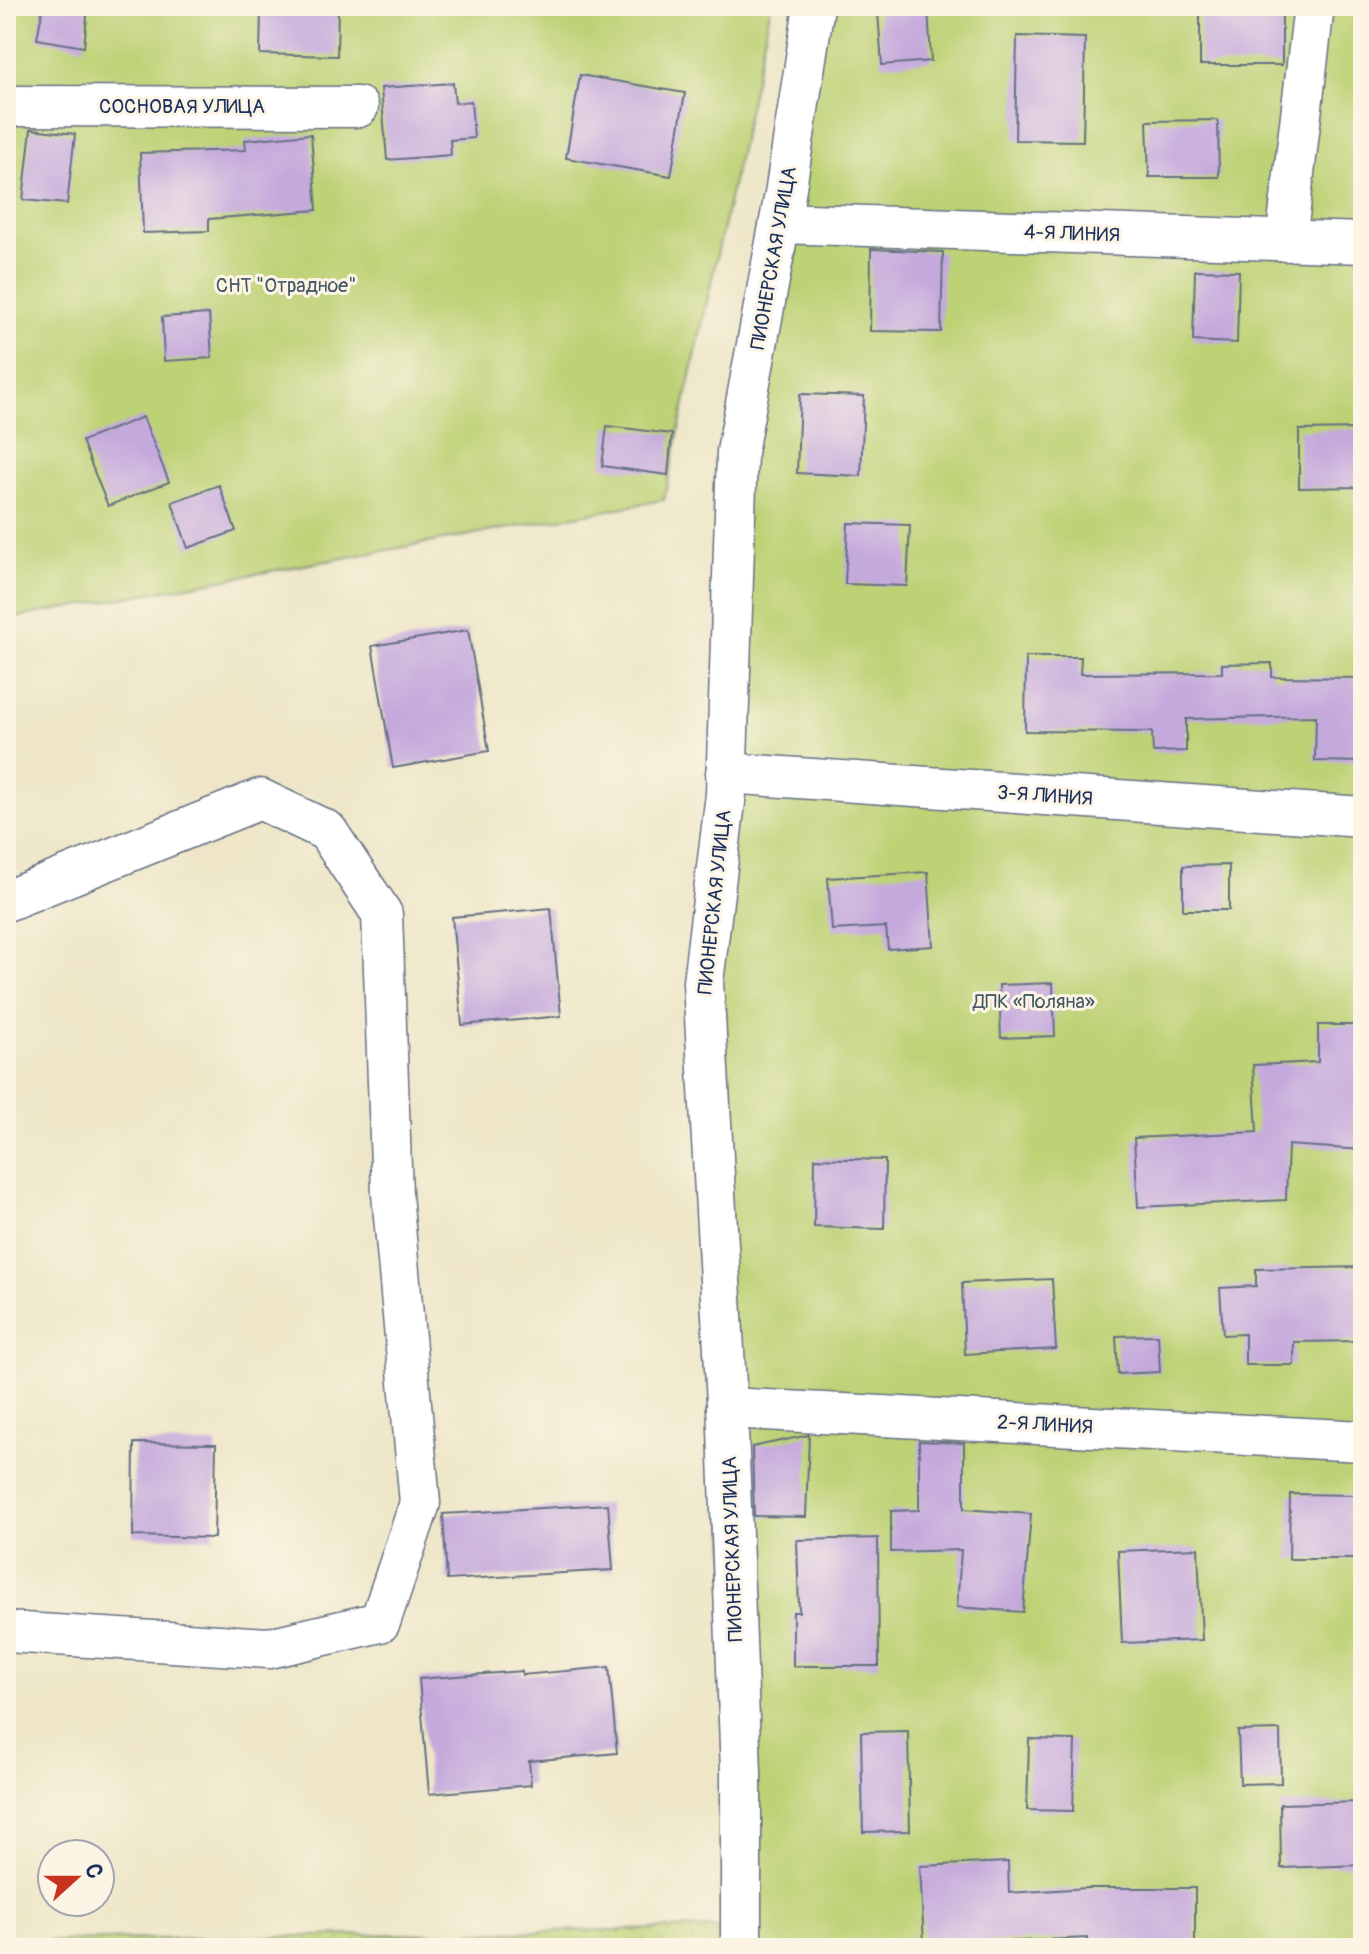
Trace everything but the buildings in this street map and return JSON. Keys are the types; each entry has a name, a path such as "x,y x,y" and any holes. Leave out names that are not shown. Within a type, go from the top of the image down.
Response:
{"street":[{"name":"ПИОНЕРСКАЯ УЛИЦА","path":"741,1948 741,1773 727,1408 703,982 726,773 737,452 780,223 814,6"},
{"path":"1286,241 1314,6"},
{"name":"СОСНОВАЯ УЛИЦА","path":"6,106 358,107"},
{"name":"4-Я ЛИНИЯ","path":"780,223 1363,243"},
{"name":"3-Я ЛИНИЯ","path":"726,773 1363,817"},
{"path":"6,901 260,799 327,831 382,914 392,1194 420,1503 380,1622 269,1648 6,1632"},
{"name":"2-Я ЛИНИЯ","path":"727,1408 1363,1441"}],"green space":[{"name":"СНТ \"Отрадное\"","path":"6,6 771,6 664,500 6,619"},
{"name":"ДПК «Поляна»","path":"814,6 1363,6 1363,1948 742,1948 703,982 737,452"},
{"path":"741,1929 741,1948 6,1948 6,1942"}]}
